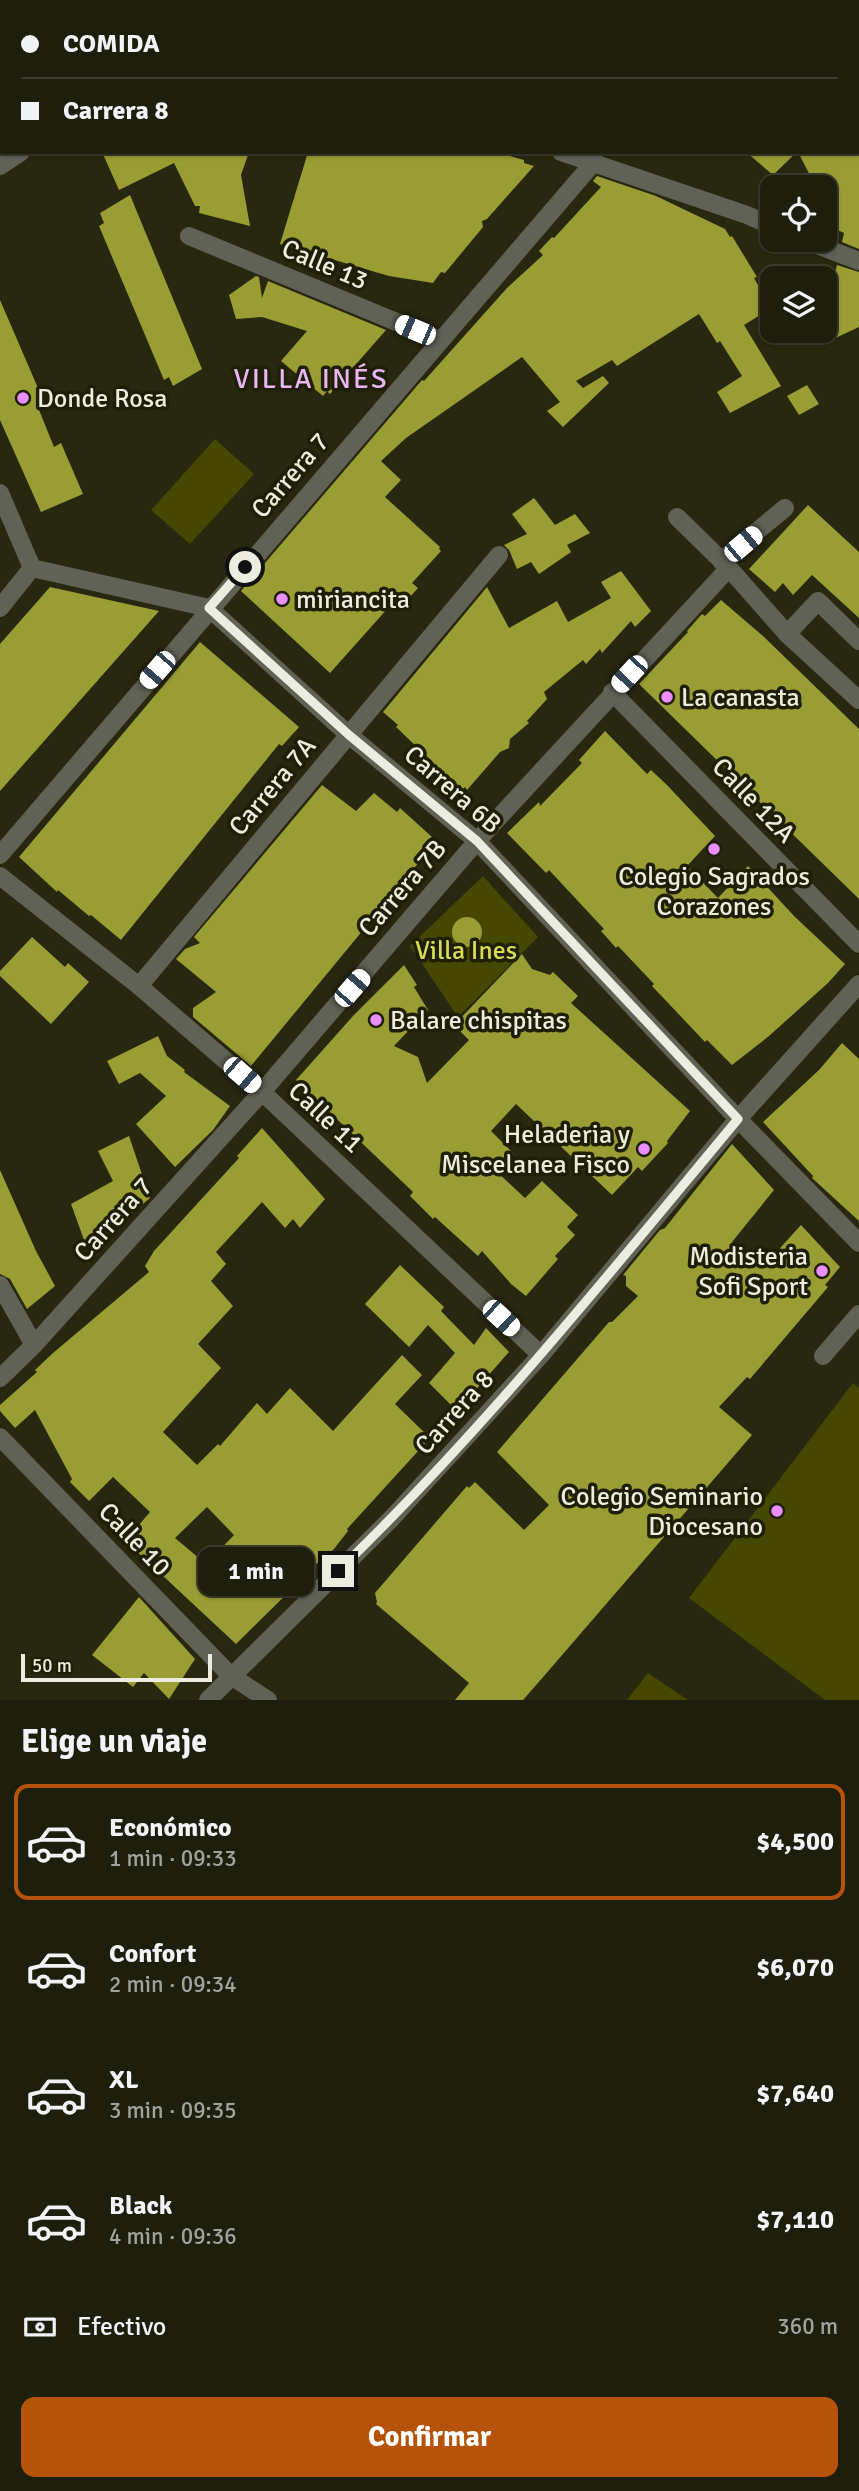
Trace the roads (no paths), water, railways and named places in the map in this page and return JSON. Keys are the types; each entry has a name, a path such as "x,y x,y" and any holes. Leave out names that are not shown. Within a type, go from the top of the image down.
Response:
{"street":[{"path":"0,166 18,154"},
{"path":"568,154 760,221"},
{"name":"Carrera 7","path":"0,855 594,162"},
{"name":"Calle 13","path":"189,236 440,340"},
{"path":"835,252 859,261"},
{"path":"0,494 32,568 0,608"},
{"name":"Carrera 7B","path":"262,1093 477,841 725,564 785,508"},
{"path":"677,517 725,564 787,635 859,700"},
{"name":"Carrera 7A","path":"139,986 499,555"},
{"name":"Carrera 6B","path":"32,568 209,608 349,735 477,841 738,1119 859,1243"},
{"path":"787,635 818,601 859,641"},
{"name":"Calle 12A","path":"612,692 859,944"},
{"name":"Calle 11","path":"0,876 139,986 262,1093 541,1355"},
{"name":"Carrera 8","path":"208,1700 392,1518 541,1355 738,1119 859,984"},
{"name":"Carrera 7","path":"0,1378 34,1345 262,1093"},
{"path":"0,1285 34,1345"},
{"path":"823,1356 859,1314"},
{"name":"Calle 10","path":"0,1437 231,1676 268,1700"}],"place":[{"name":"Donde Rosa","path":"23,398"},
{"name":"miriancita","path":"282,599"},
{"name":"La canasta","path":"667,697"},
{"name":"Colegio Sagrados Corazones","path":"714,849"},
{"name":"Balare chispitas","path":"376,1020"},
{"name":"Heladeria y Miscelanea Fisco","path":"644,1149"},
{"name":"Modisteria Sofi Sport","path":"822,1271"},
{"name":"Colegio Seminario Diocesano","path":"777,1511"}],"district":[{"name":"VILLA INÉS","path":"311,378"}],"park label":[{"name":"Villa Ines","path":"466,950"}]}
